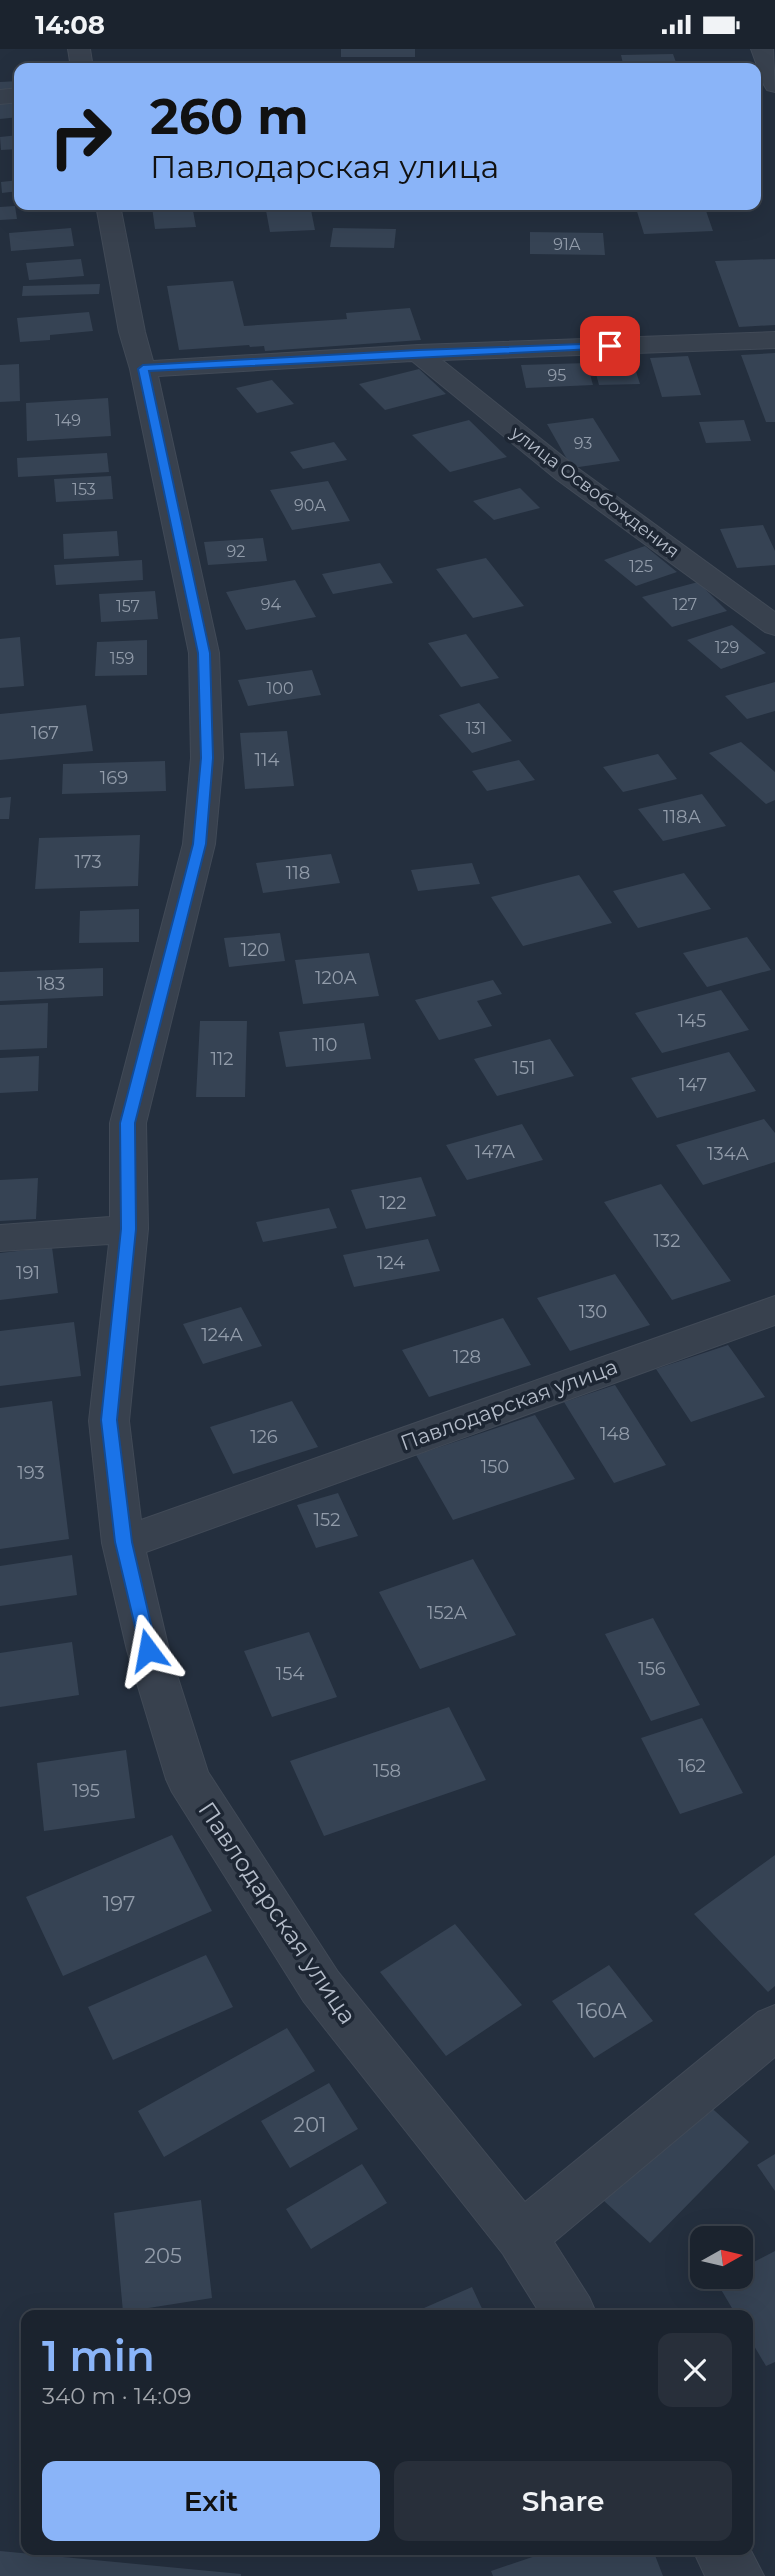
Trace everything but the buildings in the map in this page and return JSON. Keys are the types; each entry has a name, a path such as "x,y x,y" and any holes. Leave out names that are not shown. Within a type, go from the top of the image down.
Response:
{"street":[{"path":"762,49 775,85"},
{"name":"Павлодарская улица","path":"109,210 132,332 143,369 204,653 207,758 200,844 128,1123 129,1229 109,1420 123,1542 148,1650 188,1779 321,1987 521,2237 568,2310"},
{"path":"143,369 418,353 775,340"},
{"name":"улица Освобождения","path":"418,353 566,473 775,626"},
{"path":"0,1238 129,1229"},
{"name":"Павлодарская улица","path":"123,1542 775,1310"},
{"path":"521,2237 775,2027"},
{"path":"723,2555 736,2576"}],"route":[{"path":"148,1650 123,1542 109,1420 129,1229 128,1123 200,844 207,758 204,653 143,369 418,353 610,346"}]}
